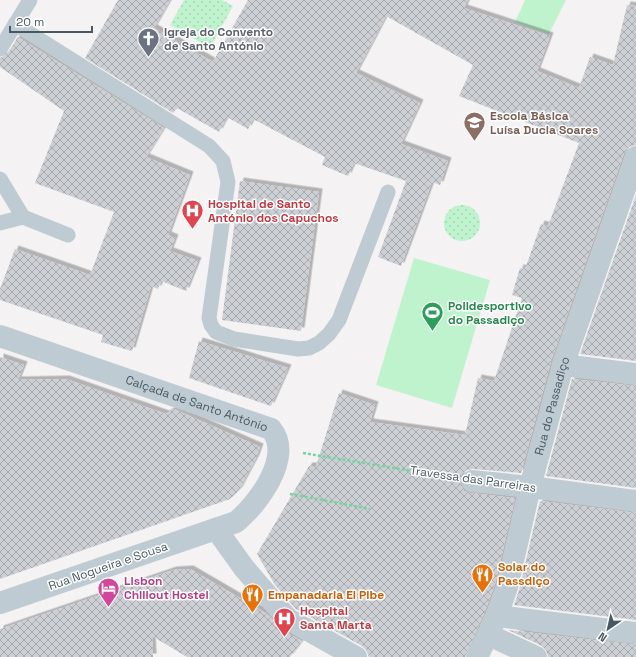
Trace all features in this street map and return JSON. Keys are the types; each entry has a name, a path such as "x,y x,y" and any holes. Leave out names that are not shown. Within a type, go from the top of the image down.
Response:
{"street":[{"name":"Rua do Passadiço","path":"477,657 493,625 507,587 530,487 563,365 636,157"},
{"name":"Calçada de Santo António","path":"0,336 271,428 276,438 278,455 275,466 259,498 249,511 236,522 216,529"},
{"path":"563,365 636,374"},
{"name":"Travessa das Parreiras","path":"472,480 636,501"},
{"path":"216,529 244,568 288,619 356,657"},
{"name":"Rua Nogueira e Sousa","path":"0,603 216,529"},
{"path":"493,625 636,634"},
{"path":"493,625 536,657"}],"lane":[{"path":"0,49 30,0"},
{"path":"15,24 209,146 223,161 228,182 210,318 213,329 220,335 234,339 298,348 308,348 324,339 339,320 388,192"},
{"path":"0,179 23,217"},
{"path":"0,223 23,217 68,235"}],"path":[{"name":"Travessa das Parreiras","path":"310,454 472,480"},
{"path":"287,494 370,509"}],"green space":[{"path":"184,0 222,0 233,6 210,48 170,25"},
{"path":"525,0 566,0 549,34 515,22"},
{"path":"462,205 475,210 480,223 475,236 462,241 449,236 444,223 449,210"},
{"name":"Polidesportivo do Passadiço","path":"414,258 490,280 452,408 376,385"}],"building":[{"path":"118,0 170,0 154,28 213,62 248,0 468,0 464,8 550,36 537,71 579,88 590,57 613,65 627,5 636,6 636,145 628,147 624,153 551,361 521,473 473,469 462,473 460,479 461,486 464,491 515,498 495,584 465,657 369,657 366,650 362,646 296,609 275,585 257,554 309,466 316,466 339,393 375,405 370,422 465,435 478,378 494,381 522,298 512,295 520,268 525,269 541,224 548,226 579,143 459,96 473,65 386,16 356,73 420,103 401,144 448,161 440,185 432,182 401,266 378,257 406,181 354,163 348,176 322,165 325,157 253,119 248,129 227,117 219,132 177,108 173,113 85,58"},
{"path":"18,37 164,128 146,157 190,175 168,235 175,238 170,251 198,261 186,291 161,281 158,289 151,286 132,351 101,342 103,335 0,300 0,289 15,249 90,275 114,212 35,183 64,111 0,67 0,58 7,54"},
{"path":"240,181 319,192 301,331 222,320"},
{"path":"636,195 636,361 580,354"},
{"path":"199,341 288,368 271,406 189,378"},
{"path":"0,357 24,365 18,380 66,379 166,414 174,409 260,447 256,458 239,490 230,499 0,579"},
{"path":"572,379 636,386 636,488 546,476"},
{"path":"540,501 636,513 636,620 514,605 519,590"},
{"path":"190,569 267,614 282,630 302,641 290,657 187,657 152,636 153,657 0,657 0,629 173,570"},
{"path":"508,630 636,645 636,657 548,657 546,650 542,646"}],"place":[{"name":"Igreja do Convento de Santo António","path":"149,58"},
{"name":"Escola Básica Luísa Ducla Soares","path":"475,142"},
{"name":"Hospital de Santo António dos Capuchos","path":"193,230"},
{"name":"Polidesportivo do Passadiço","path":"433,332"},
{"name":"Solar do Passdiço","path":"482,594"},
{"name":"Lisbon Chillout Hostel","path":"109,608"},
{"name":"Empanadaria El Pibe","path":"253,614"},
{"name":"Hospital Santa Marta","path":"284,638"}]}
